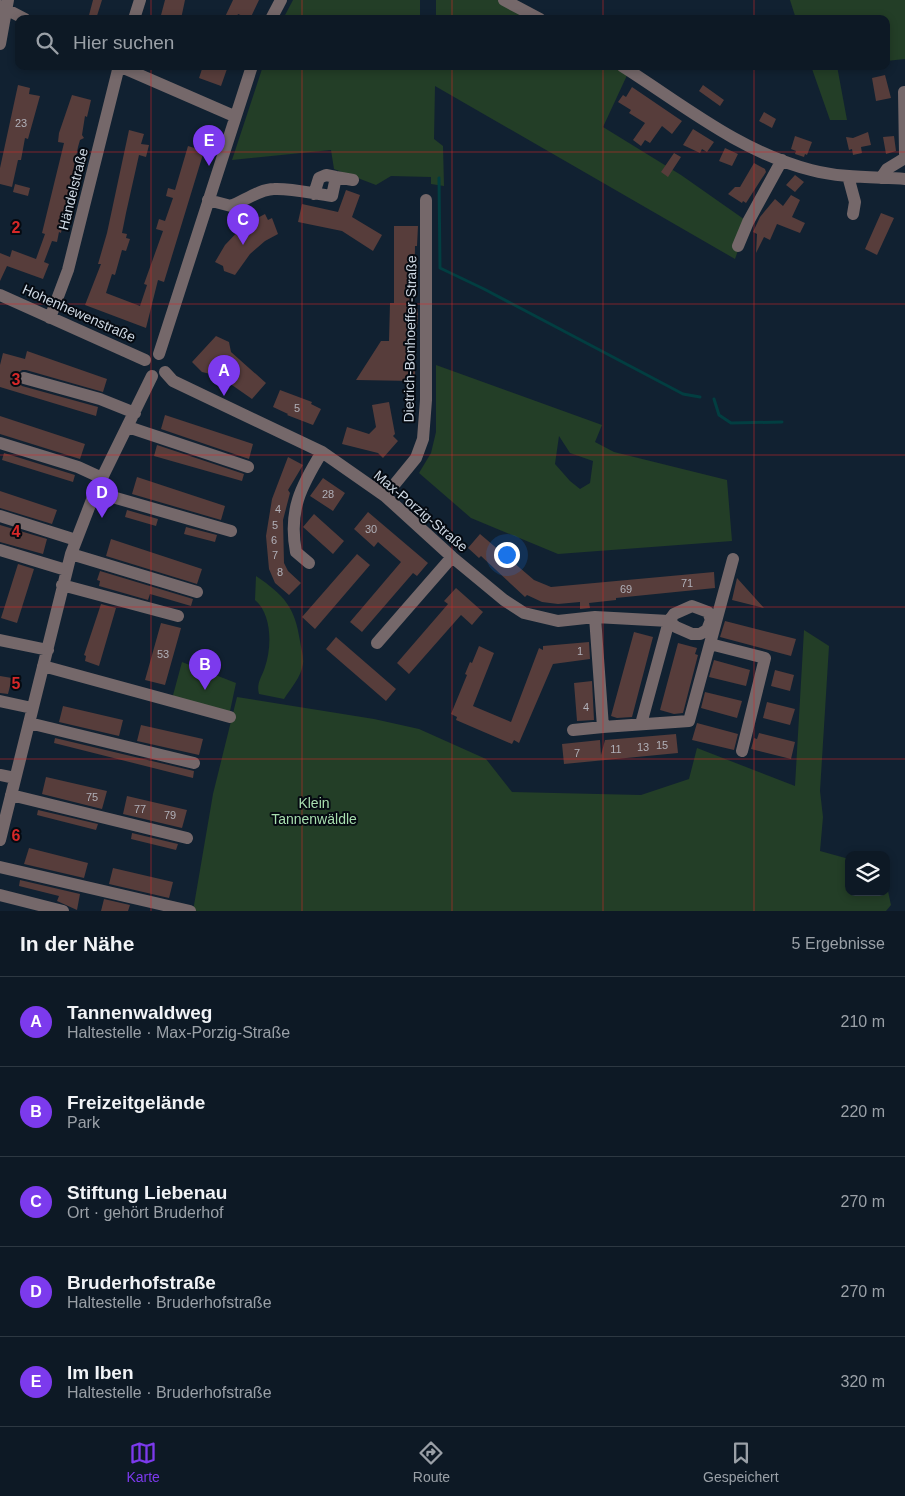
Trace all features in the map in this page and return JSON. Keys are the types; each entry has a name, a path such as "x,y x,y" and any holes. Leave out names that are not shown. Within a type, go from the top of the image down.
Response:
{"street":[{"path":"135,15 140,0"},
{"path":"273,15 281,0"},
{"path":"504,0 532,15"},
{"path":"0,44 5,5 19,15"},
{"name":"Händelstraße","path":"50,318 68,270 118,70"},
{"path":"128,70 234,116"},
{"path":"159,354 234,116 251,70"},
{"path":"628,70 732,138 782,160 810,170 848,176 905,179"},
{"path":"904,92 905,154"},
{"path":"881,178 887,169 905,158"},
{"path":"738,246 748,222 782,160"},
{"path":"314,194 319,178 326,175 353,180"},
{"path":"848,176 855,202 854,214"},
{"path":"208,200 231,206 274,188 332,196 336,177"},
{"name":"Dietrich-Bonhoeffer-Straße","path":"385,496 416,458 423,439 426,400 426,200"},
{"name":"Hohenhewenstraße","path":"0,295 146,360"},
{"path":"0,840 71,554 102,478 135,413 167,364 163,356 159,354 149,355 146,360 145,369 159,374"},
{"name":"Max-Porzig-Straße","path":"159,374 322,452 385,496 452,557 504,600 524,613 558,621 595,617 669,621 676,627 692,634 710,636 765,658 742,751"},
{"path":"24,378 100,399 135,413"},
{"path":"128,427 248,467"},
{"path":"0,443 78,467 102,478"},
{"path":"309,563 296,552 292,525 298,497 322,452"},
{"path":"95,492 231,531"},
{"path":"0,516 76,540"},
{"path":"0,550 66,570"},
{"path":"71,554 197,592"},
{"path":"377,643 452,557"},
{"path":"573,730 689,721 710,636 733,559"},
{"path":"62,585 178,616"},
{"path":"641,724 669,621 683,608 699,607 708,612 711,620 710,636"},
{"path":"595,617 603,727"},
{"path":"0,640 48,650"},
{"path":"43,666 230,717"},
{"path":"0,701 32,708"},
{"path":"29,723 194,763"},
{"path":"0,775 15,778"},
{"path":"11,795 187,838"},
{"path":"0,867 190,911"},
{"path":"0,895 63,911"}],"green space":[{"path":"293,0 420,0 420,15 285,15"},
{"path":"436,0 504,0 532,15 436,15"},
{"path":"790,0 905,0 905,59 890,61 890,15 795,15"},
{"path":"262,70 628,70 629,71 603,127 681,175 748,222 735,259 435,86 434,139 443,146 444,186 431,184 431,177 391,176 376,185 334,169 331,150 232,160"},
{"path":"812,70 838,70 847,120 830,120"},
{"path":"436,365 602,425 595,442 614,452 727,480 732,541 558,554 471,518 419,473 431,453 436,432","holes":["559,436 570,453 593,461 590,483 580,489 555,464"]},
{"path":"256,576 274,589 287,603 298,629 303,655 302,669 284,699 259,694 258,690 269,650 269,631 265,614 255,600"},
{"name":"Klein Tannenwäldle","path":"804,630 829,646 820,791 823,817 820,851 845,858 845,896 889,896 891,905 886,911 193,911 213,794 237,697 374,719 419,729 486,759 512,792 641,795 689,779 697,748 795,786"},
{"path":"182,662 236,683 229,716 172,699"}],"building":[{"path":"93,0 102,0 97,15 89,15"},
{"path":"165,0 185,0 182,15 161,15"},
{"path":"233,0 259,0 252,15 226,15"},
{"path":"202,70 227,70 221,86 199,78"},
{"path":"885,75 891,98 876,101 872,78"},
{"path":"18,85 30,88 29,94 40,96 28,139 25,138 21,160 18,160 12,187 0,184 0,168"},
{"path":"703,85 724,100 720,106 699,91"},
{"path":"632,87 682,121 672,134 662,126 650,143 645,140 641,146 633,140 645,123 629,113 631,110 618,102 623,95 626,97"},
{"path":"72,95 91,100 87,117 85,116 82,135 84,138 80,140 78,147 61,233 59,232 57,242 52,241 44,262 49,264 43,279 7,266 0,281 0,253 10,257 12,250 36,259 45,234 42,233 64,143 58,142 59,133"},
{"path":"764,112 776,119 772,128 759,121"},
{"path":"693,129 714,142 707,152 702,149 700,153 683,145"},
{"path":"129,130 144,134 141,144 149,145 146,157 139,155 126,213 122,233 127,234 126,238 130,239 126,251 122,250 115,275 112,274 106,293 140,306 147,285 144,284 163,231 156,229 159,219 165,221 173,198 166,196 168,188 175,190 188,146 204,151 164,282 158,280 146,328 85,305 101,264 98,264 107,233"},
{"path":"868,132 871,145 861,147 862,153 853,155 852,149 849,150 846,137 853,138"},
{"path":"795,136 812,142 807,155 805,154 804,157 795,154 796,151 791,149"},
{"path":"894,136 896,151 886,154 883,137"},
{"path":"725,148 738,154 732,166 719,161"},
{"path":"674,153 681,157 668,177 661,172"},
{"path":"754,163 765,169 766,172 746,203 743,201 742,203 728,194 735,187 740,187"},
{"path":"795,175 804,182 795,192 786,185"},
{"path":"15,184 30,188 28,196 13,192"},
{"path":"346,190 360,195 352,217 382,235 373,251 342,231 298,222 302,204 338,212"},
{"path":"791,195 800,200 792,217 805,223 800,233 777,224 770,240 764,237 756,253 757,234 753,232 760,217 775,199 783,206"},
{"path":"881,213 894,218 877,255 865,249"},
{"path":"265,214 268,220 272,218 278,234 265,241 250,254 235,275 224,271 223,266 215,262 225,245 244,225"},
{"path":"394,226 418,226 417,246 415,246 414,309 418,309 418,312 417,329 415,329 415,381 356,380 381,341 389,341 390,303 394,303"},
{"path":"216,336 229,342 231,352 266,383 252,399 219,376 202,372 192,362"},
{"path":"27,351 107,379 103,392 26,370 22,370 16,375 16,380 22,386 98,407 96,416 0,387 0,365 3,353 25,359"},
{"path":"280,390 312,402 311,404 321,409 313,425 287,415 273,407"},
{"path":"389,402 395,434 393,436 398,441 383,458 378,453 342,444 347,427 369,434 376,427 372,405"},
{"path":"165,415 253,444 249,459 161,429"},
{"path":"0,416 85,444 80,459 0,434"},
{"path":"157,445 244,474 242,481 154,456"},
{"path":"4,453 75,475 73,482 2,460"},
{"path":"288,457 303,465 288,490 290,493 283,520 284,563 288,571 301,583 289,595 275,583 269,569 266,536 272,499"},
{"path":"137,477 225,506 221,520 132,494"},
{"path":"323,478 345,493 333,511 310,496"},
{"path":"0,491 57,510 52,524 0,508"},
{"path":"127,510 158,519 156,526 125,517"},
{"path":"368,512 428,563 417,576 413,573 362,632 350,622 401,562 378,542 374,547 354,529"},
{"path":"314,514 344,541 333,554 303,527"},
{"path":"0,525 47,539 43,554 0,542"},
{"path":"186,527 217,535 215,542 184,534"},
{"path":"480,534 534,580 551,587 714,572 715,588 616,598 616,600 589,603 590,608 580,609 580,602 558,604 542,602 527,595 525,597 481,556 479,558 468,548"},
{"path":"111,539 202,569 197,584 106,556"},
{"path":"357,554 370,565 315,629 302,617"},
{"path":"18,564 34,569 17,623 1,618"},
{"path":"100,571 193,599 191,606 150,594 148,600 99,586 100,581 97,580"},
{"path":"737,578 764,608 732,600"},
{"path":"456,588 483,612 472,625 461,615 409,674 397,663 448,604 444,601"},
{"path":"101,604 116,608 99,666 85,661 86,656 84,655"},
{"path":"725,621 796,639 791,656 720,637"},
{"path":"161,623 181,628 165,685 145,680"},
{"path":"634,632 653,637 632,717 617,718 611,716"},
{"path":"336,637 396,689 386,701 326,649"},
{"path":"589,642 590,659 553,664 519,743 514,740 512,744 456,720 457,717 451,714 467,675 465,674 479,646 494,653 473,706 511,722 539,648 543,650 543,646"},
{"path":"678,643 697,648 695,654 698,655 683,713 674,714 660,710"},
{"path":"714,660 750,670 746,686 709,677"},
{"path":"775,670 794,675 790,691 771,686"},
{"path":"0,676 12,678 8,694 0,693"},
{"path":"592,681 594,720 577,721 574,683"},
{"path":"705,692 742,701 737,718 701,708"},
{"path":"767,702 795,709 790,725 763,718"},
{"path":"63,706 123,720 119,736 59,722"},
{"path":"697,723 738,734 734,750 692,740"},
{"path":"141,725 203,739 199,755 137,741"},
{"path":"759,733 795,742 791,759 751,749 754,738 757,739"},
{"path":"676,734 678,753 564,764 562,744 600,740 601,755 605,740"},
{"path":"55,738 194,771 193,778 54,743"},
{"path":"46,777 107,791 102,809 42,794"},
{"path":"127,796 187,810 182,828 123,814"},
{"path":"38,810 98,824 96,830 37,815"},
{"path":"132,833 178,844 176,850 131,839"},
{"path":"29,848 88,863 84,878 24,864"},
{"path":"113,868 173,882 169,898 109,884"},
{"path":"20,880 80,894 77,910 57,901 59,896 19,886"},
{"path":"104,899 130,905 128,911 101,911"}],"waterway":[{"path":"439,178 440,268 484,289 683,394 700,397"},
{"path":"714,399 719,415 731,423 782,422"}],"place":[{"name":"Im Iben","path":"209,166"},
{"name":"Stiftung Liebenau","path":"243,245"},
{"name":"Tannenwaldweg","path":"224,396"},
{"name":"Bruderhofstraße","path":"102,518"},
{"name":"Freizeitgelände","path":"205,690"}]}
